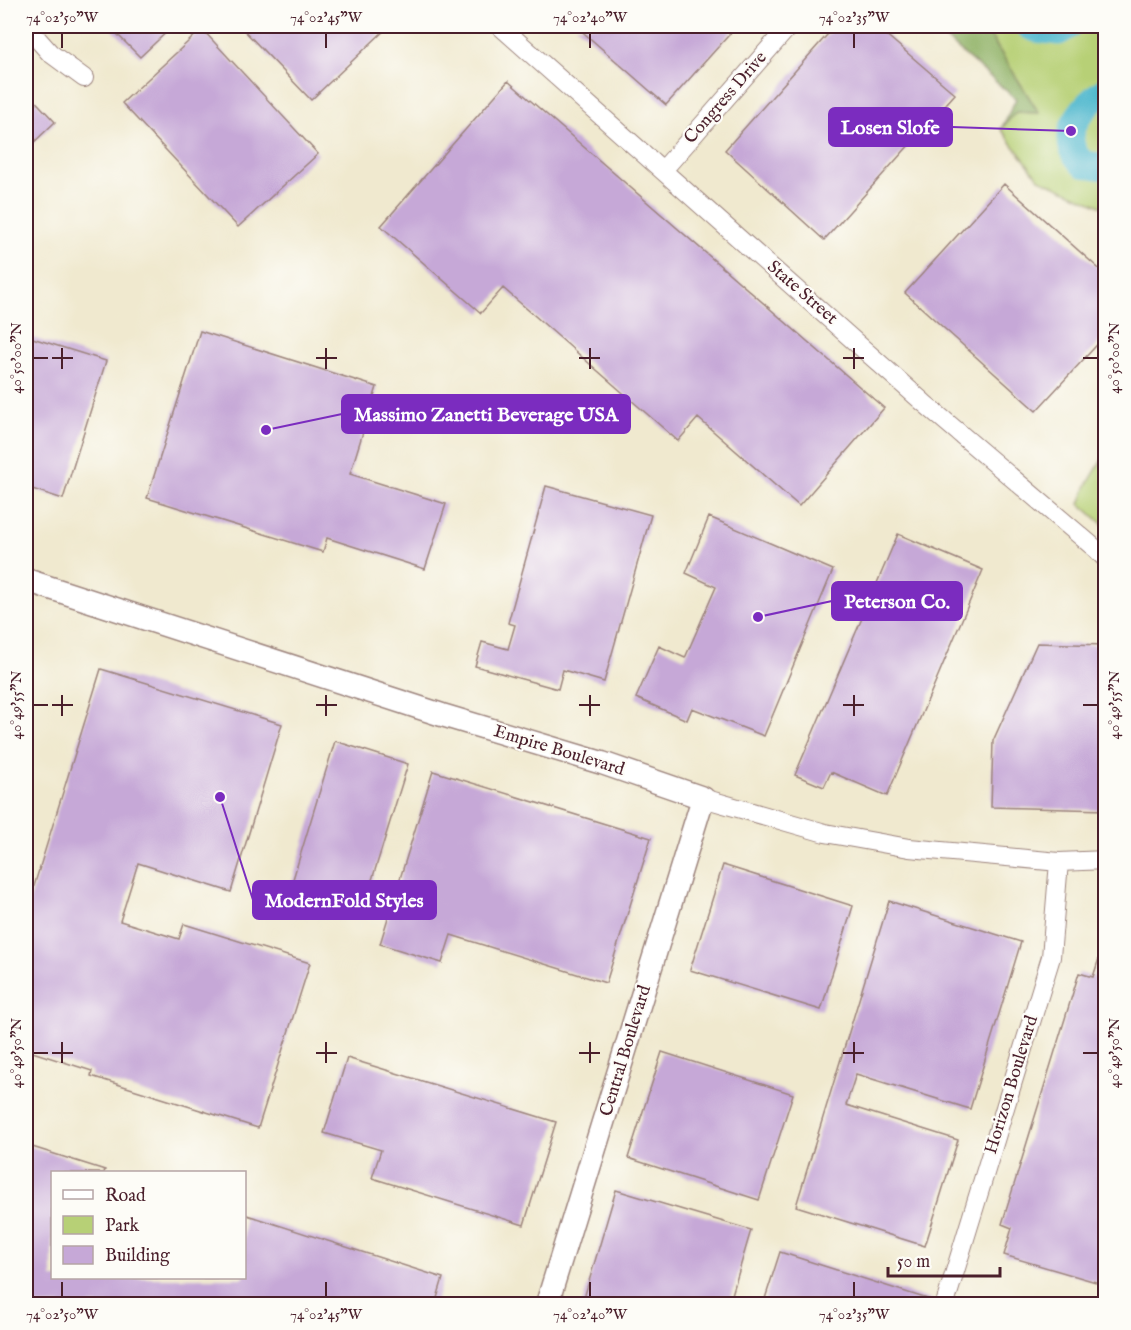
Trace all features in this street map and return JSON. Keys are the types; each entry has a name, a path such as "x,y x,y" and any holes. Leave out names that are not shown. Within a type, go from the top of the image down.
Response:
{"street":[{"path":"26,26 50,53 84,78"},
{"name":"State Street","path":"500,26 924,403 1106,559"},
{"name":"Congress Drive","path":"663,170 789,26"},
{"name":"Empire Boulevard","path":"26,580 442,715 602,763 703,798 825,833 909,848 1059,862 1106,861"},
{"name":"Central Boulevard","path":"547,1305 703,798"},
{"name":"Horizon Boulevard","path":"945,1305 1052,957 1059,862"}],"green space":[{"path":"931,26 984,26 1039,113 1016,112 1001,129 1016,99"},
{"path":"984,26 1105,26 1105,208 1039,179 1001,129 1016,112 1038,113"},
{"path":"1105,455 1105,526 1080,504 1087,485"}],"building":[{"path":"109,26 173,26 140,57"},
{"path":"240,26 389,26 311,100"},
{"path":"576,26 737,26 666,105"},
{"path":"835,26 876,26 955,94 824,240 725,150"},
{"path":"202,29 318,154 238,227 122,103"},
{"path":"508,81 884,408 799,506 698,418 678,441 503,288 481,313 381,226"},
{"path":"26,91 55,122 26,150"},
{"path":"1004,184 1106,275 1106,335 1036,411 905,293"},
{"path":"200,331 377,387 350,474 446,504 425,569 327,538 323,552 147,498"},
{"path":"26,336 106,361 63,499 26,487"},
{"path":"546,486 651,515 604,682 563,670 558,689 475,666 482,642 508,649 515,625 508,623"},
{"path":"709,517 833,570 764,736 692,708 687,720 636,698 659,646 685,658 716,587 686,573"},
{"path":"898,534 983,570 887,796 831,772 824,787 795,775"},
{"path":"1037,643 1105,645 1106,810 991,807 993,741"},
{"path":"101,669 282,724 231,892 138,863 120,921 179,939 184,924 310,963 258,1128 91,1076 92,1071 26,1050 26,912"},
{"path":"335,741 408,764 362,912 290,889"},
{"path":"433,771 651,838 606,983 451,935 442,963 380,944"},
{"path":"723,865 853,906 821,1010 690,970"},
{"path":"889,901 1021,942 970,1109 856,1074 846,1105 958,1140 925,1246 796,1206"},
{"path":"1103,946 1106,946 1106,1285 1004,1255 1012,1228 1002,1224 1079,973 1093,977"},
{"path":"662,1052 793,1094 759,1200 628,1158"},
{"path":"347,1058 556,1122 524,1225 372,1178 381,1150 324,1133"},
{"path":"26,1145 105,1170 51,1171 51,1279 246,1279 246,1215 443,1278 435,1305 26,1305"},
{"path":"616,1190 751,1230 729,1305 582,1305"},
{"path":"780,1252 934,1301 934,1305 763,1305"}],"waterway":[{"path":"1029,26 1059,32 1069,26"},
{"path":"1106,90 1091,101 1078,116 1071,134 1075,154 1083,164 1106,167"}],"place":[{"name":"Losen Slofe","path":"1071,131"},
{"name":"Massimo Zanetti Beverage USA","path":"266,430"},
{"name":"Peterson Co.","path":"758,617"},
{"name":"ModernFold Styles","path":"220,797"}]}
